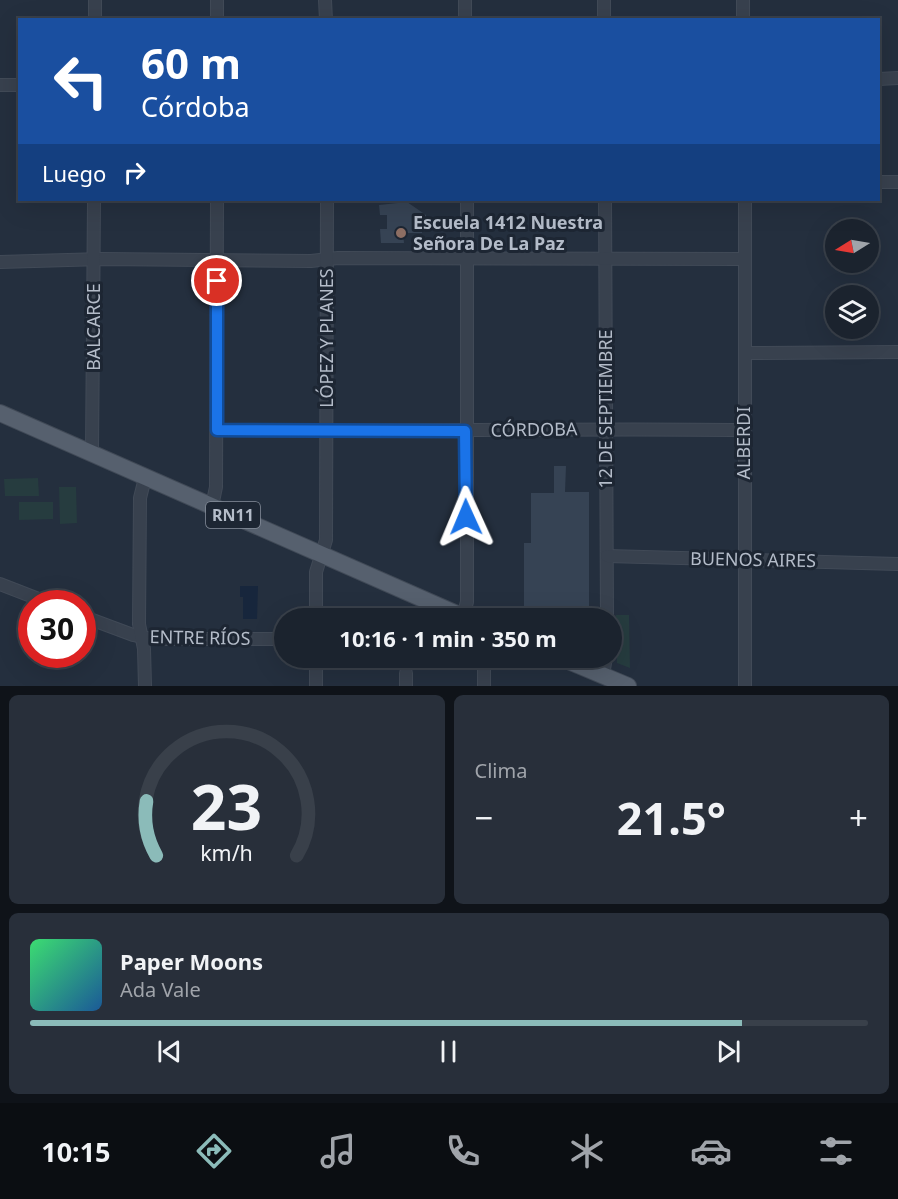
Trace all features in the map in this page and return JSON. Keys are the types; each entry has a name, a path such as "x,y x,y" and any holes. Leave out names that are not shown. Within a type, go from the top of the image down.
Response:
{"main road":[{"name":"RN11","path":"0,413 443,608"},
{"path":"586,668 628,686"}],"street":[{"path":"95,0 95,18"},
{"path":"217,0 217,18"},
{"path":"325,0 326,18"},
{"path":"465,0 465,18"},
{"path":"604,0 604,18"},
{"path":"743,0 743,18"},
{"path":"880,79 898,78"},
{"path":"0,85 18,85"},
{"path":"880,182 898,182"},
{"name":"BALCARCE","path":"92,454 94,201"},
{"path":"212,506 216,487 217,430 217,201"},
{"name":"LÓPEZ Y PLANES","path":"316,608 316,572 326,540 327,201"},
{"path":"466,608 467,201"},
{"name":"12 DE SEPTIEMBRE","path":"605,201 607,608"},
{"name":"ALBERDI","path":"745,201 745,686"},
{"path":"0,262 311,261 338,258 744,259"},
{"path":"744,353 898,352"},
{"name":"CÓRDOBA","path":"217,430 465,431 606,428 744,430"},
{"path":"145,478 140,498 139,624 144,650 145,686"},
{"name":"BUENOS AIRES","path":"607,556 898,564"},
{"path":"0,584 18,591"},
{"name":"ENTRE RÍOS","path":"96,621 141,637 274,639"},
{"path":"316,668 316,686"},
{"path":"484,668 484,686"},
{"path":"603,675 604,668"},
{"path":"406,673 406,686"}],"green space":[{"path":"38,478 39,496 5,496 4,479"},
{"path":"59,487 76,487 77,523 60,524"},
{"path":"19,502 53,502 53,519 19,520"},
{"path":"622,615 629,615 630,668 622,665"}],"water":[{"path":"240,586 258,586 257,619 243,619 243,597 240,597"}],"building":[{"path":"407,202 426,215 427,231 403,233 404,243 381,243 380,229 387,229 387,215 380,215 379,205"},
{"path":"554,466 566,466 565,492 589,492 589,607 524,607 524,543 531,543 531,493 554,493"}],"place":[{"name":"Escuela 1412 Nuestra Señora De La Paz","path":"401,233"}],"route":[{"path":"217,281 217,430 465,431 466,517"}]}
